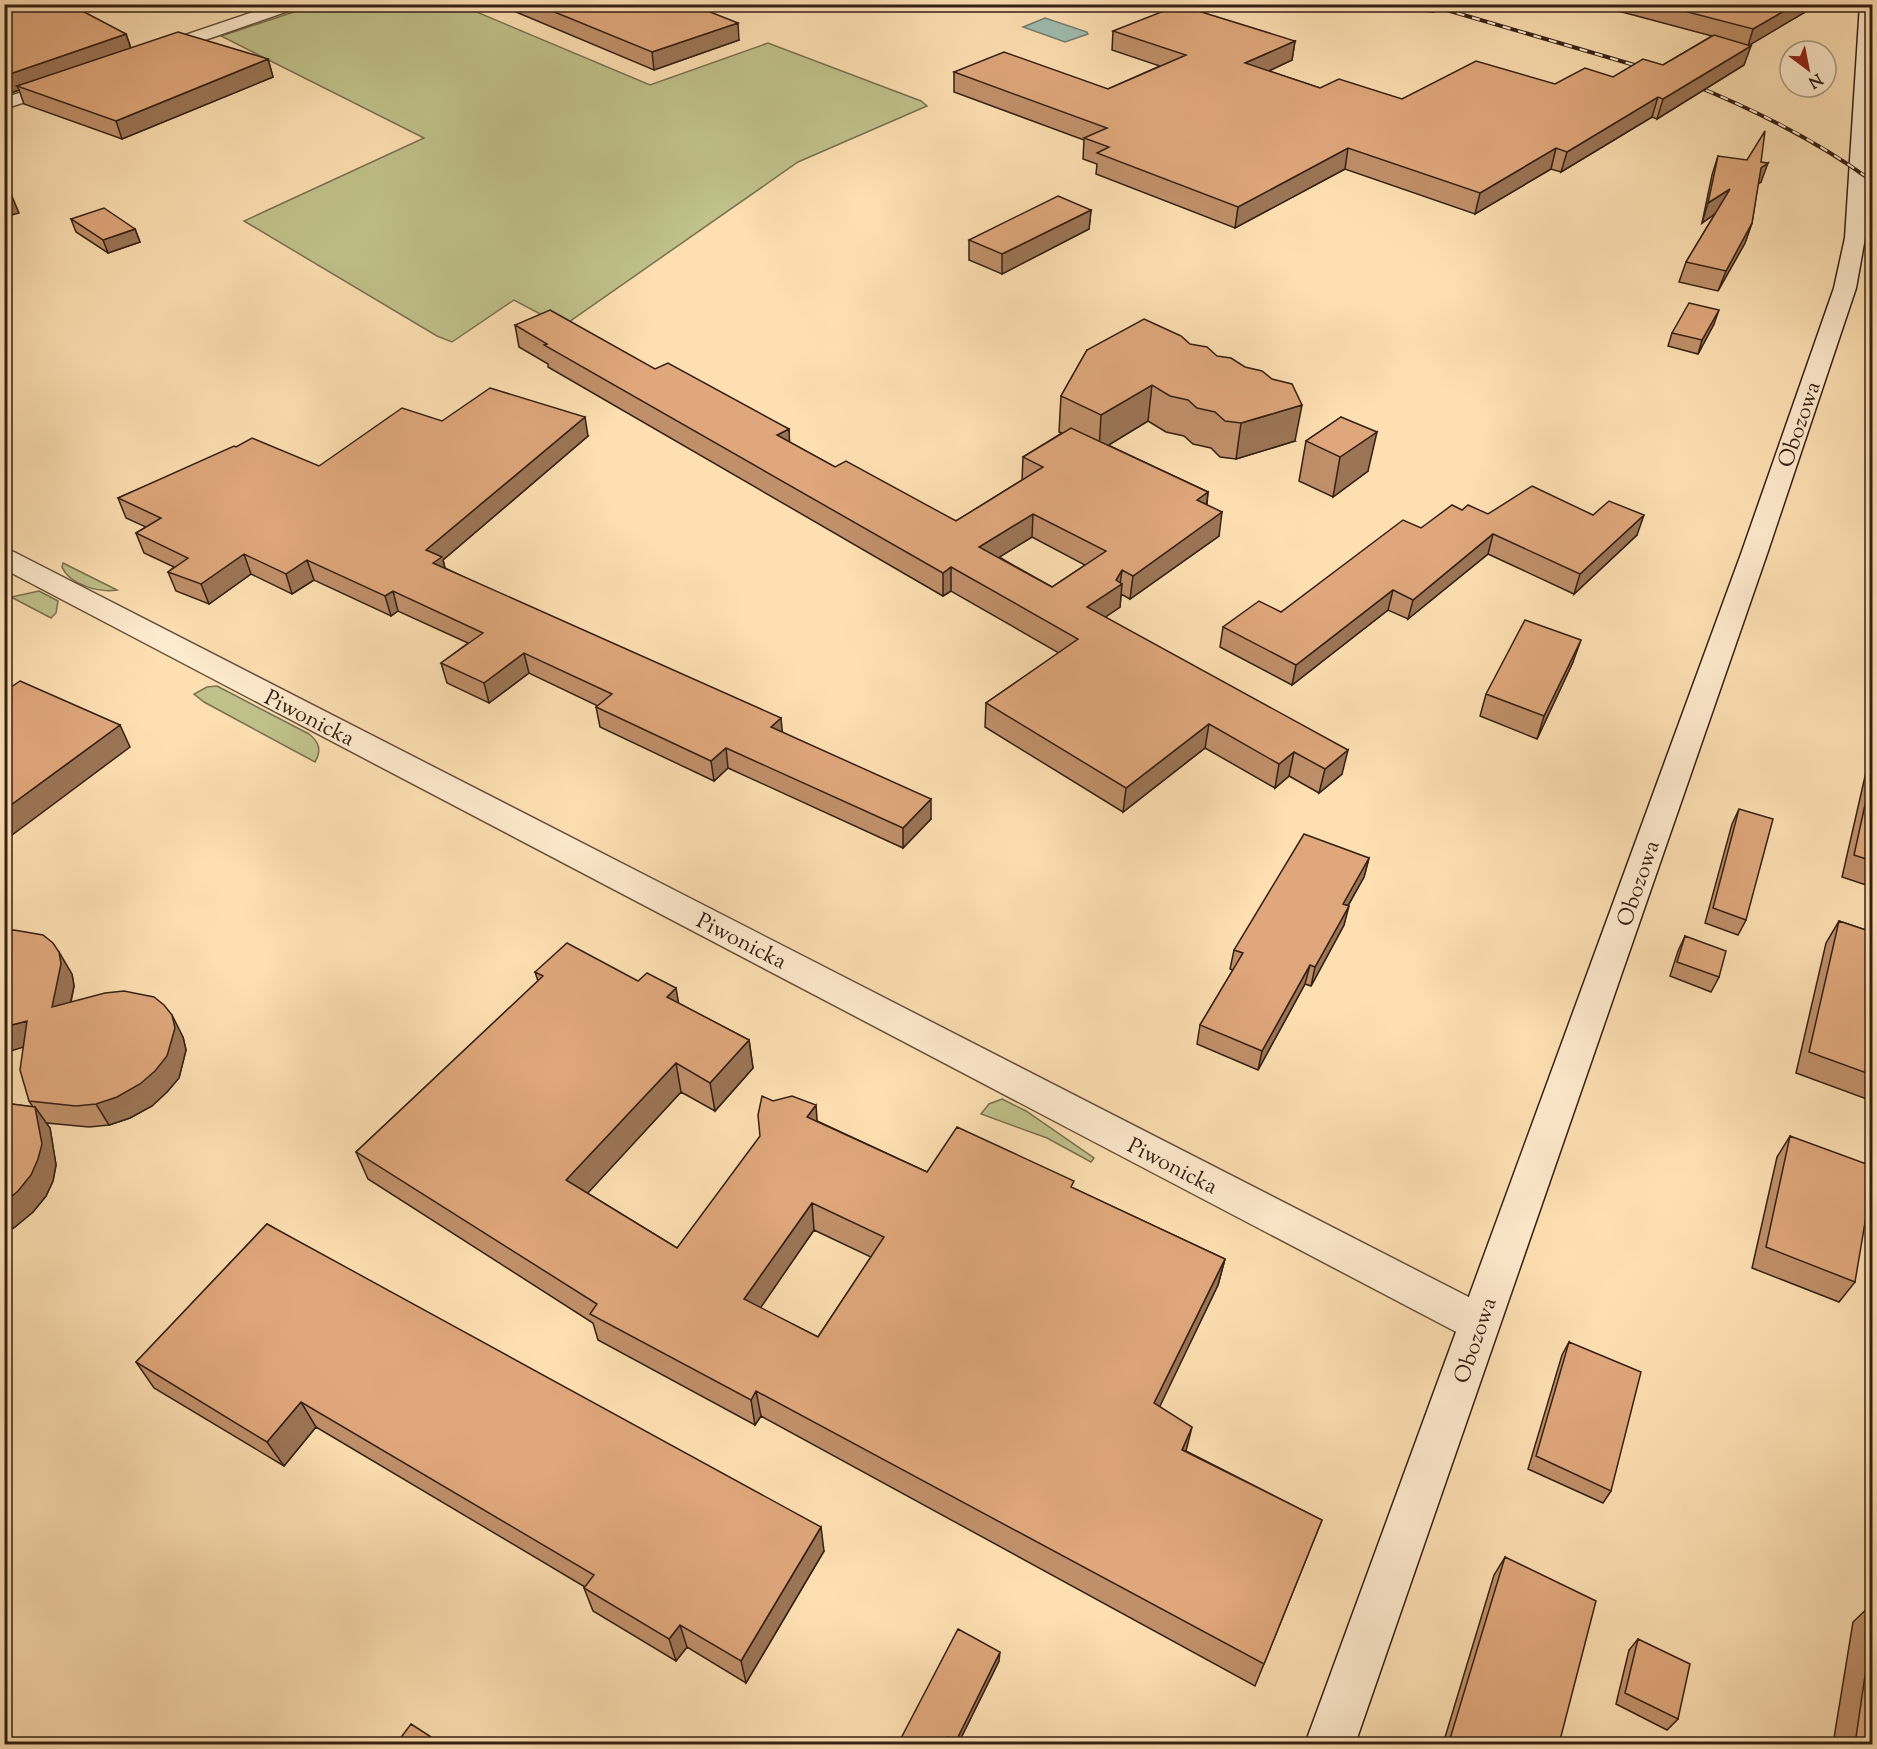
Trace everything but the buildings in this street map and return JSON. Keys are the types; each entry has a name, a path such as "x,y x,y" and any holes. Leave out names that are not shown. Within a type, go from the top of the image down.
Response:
{"street":[{"path":"139,57 294,4"},
{"name":"Obozowa","path":"1330,1744 1750,565 1845,288 1855,238 1868,4"},
{"path":"4,105 77,79"},
{"name":"Piwonicka","path":"4,558 1479,1323"}],"green space":[{"path":"315,5 460,5 650,85 768,43 921,101 927,106 798,162 563,326 514,300 452,342 437,336 244,221 424,138 221,36"},
{"path":"63,563 117,590 94,589 78,583 66,573 62,567"},
{"path":"39,591 58,601 56,613 51,618 11,597"},
{"path":"217,686 309,734 318,746 315,762 204,702 194,694 207,687"},
{"path":"1002,1099 1026,1111 1094,1158 1091,1162 1047,1138 981,1114 989,1104"}],"shaded area":[{"path":"1045,18 1088,34 1065,42 1023,27"}],"railway":[{"path":"1408,4 1433,11"},
{"path":"1426,4 1648,69"},
{"path":"1691,84 1784,127 1829,152 1872,181"}]}
